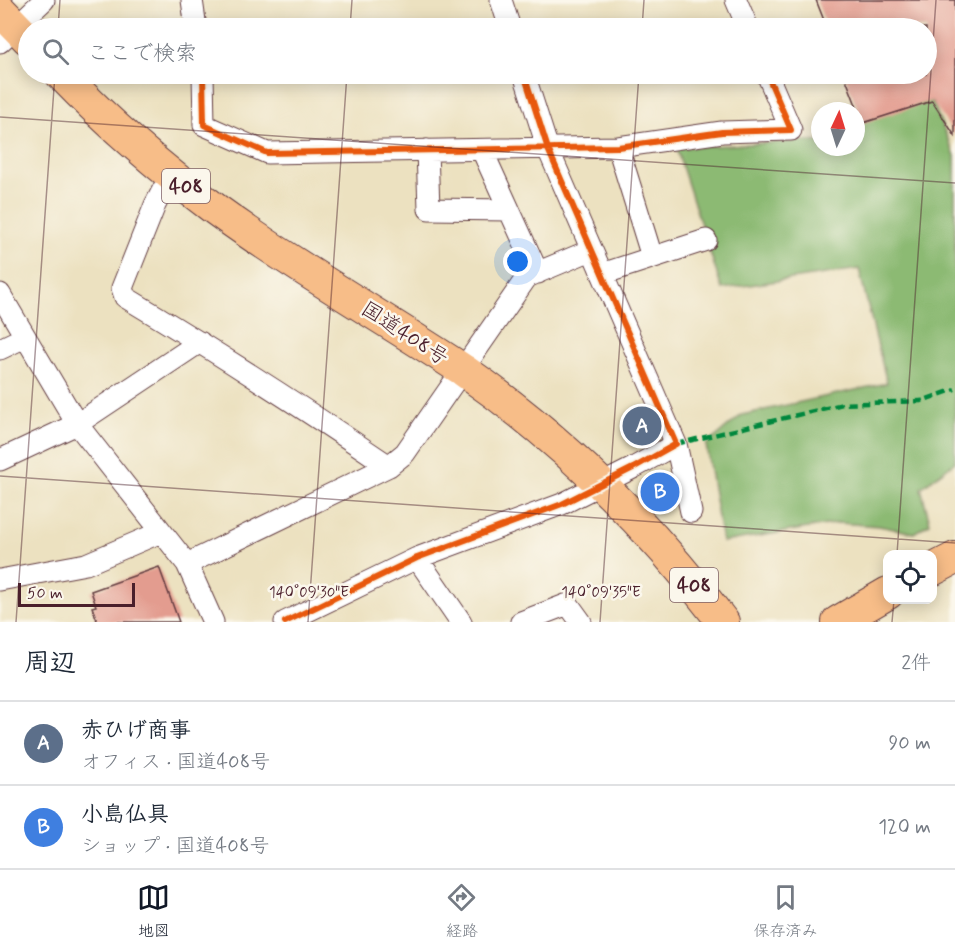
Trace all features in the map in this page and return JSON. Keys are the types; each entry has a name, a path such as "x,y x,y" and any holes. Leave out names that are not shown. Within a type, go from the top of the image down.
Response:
{"highway":[{"name":"国道408号","path":"71,84 121,132 214,208 463,370 550,438 601,485 664,549 723,622"},
{"path":"937,568 955,558"},
{"path":"838,622 883,596"}],"street":[{"path":"24,18 44,0"},
{"path":"192,0 195,18"},
{"path":"501,0 507,18"},
{"path":"736,0 744,18"},
{"path":"203,84 204,125 267,153 618,147 722,132 791,130 771,84"},
{"path":"527,84 548,149 676,444 691,512"},
{"path":"618,147 652,257"},
{"path":"428,150 429,209 510,210"},
{"path":"482,150 538,273"},
{"path":"171,174 155,205 122,288 125,297 288,398 389,466"},
{"path":"602,274 706,240"},
{"path":"187,564 389,466 405,453 527,278 591,250"},
{"path":"0,294 76,424 187,564 213,622"},
{"path":"0,349 26,337"},
{"path":"0,460 76,424 200,342"},
{"path":"285,622 417,558 562,504 676,444"},
{"path":"0,580 86,564 161,531"},
{"path":"417,558 461,622"},
{"path":"521,622 568,604 581,622"}],"green space":[{"path":"932,101 955,156 955,462 921,488 930,523 914,533 879,526 839,523 722,542 706,445 742,415 887,383 859,269 722,289 676,148 806,141 811,141 811,156 865,156 865,118"}],"building":[{"path":"816,0 955,0 955,136 932,101 865,122 865,102 855,102 848,84 937,84 937,18 823,18"},
{"path":"159,567 179,622 95,622 97,620 92,607 96,606 91,591"}],"marked path":[{"path":"676,444 843,404 921,401 955,389"}],"cycle path":[{"path":"203,84 204,125 267,153 618,147 722,132 791,130 771,84"},
{"path":"285,622 417,558 562,504 676,444 548,149 527,84"}],"place":[{"name":"赤ひげ商事","path":"642,426"},
{"name":"小島仏具","path":"660,492"}]}
